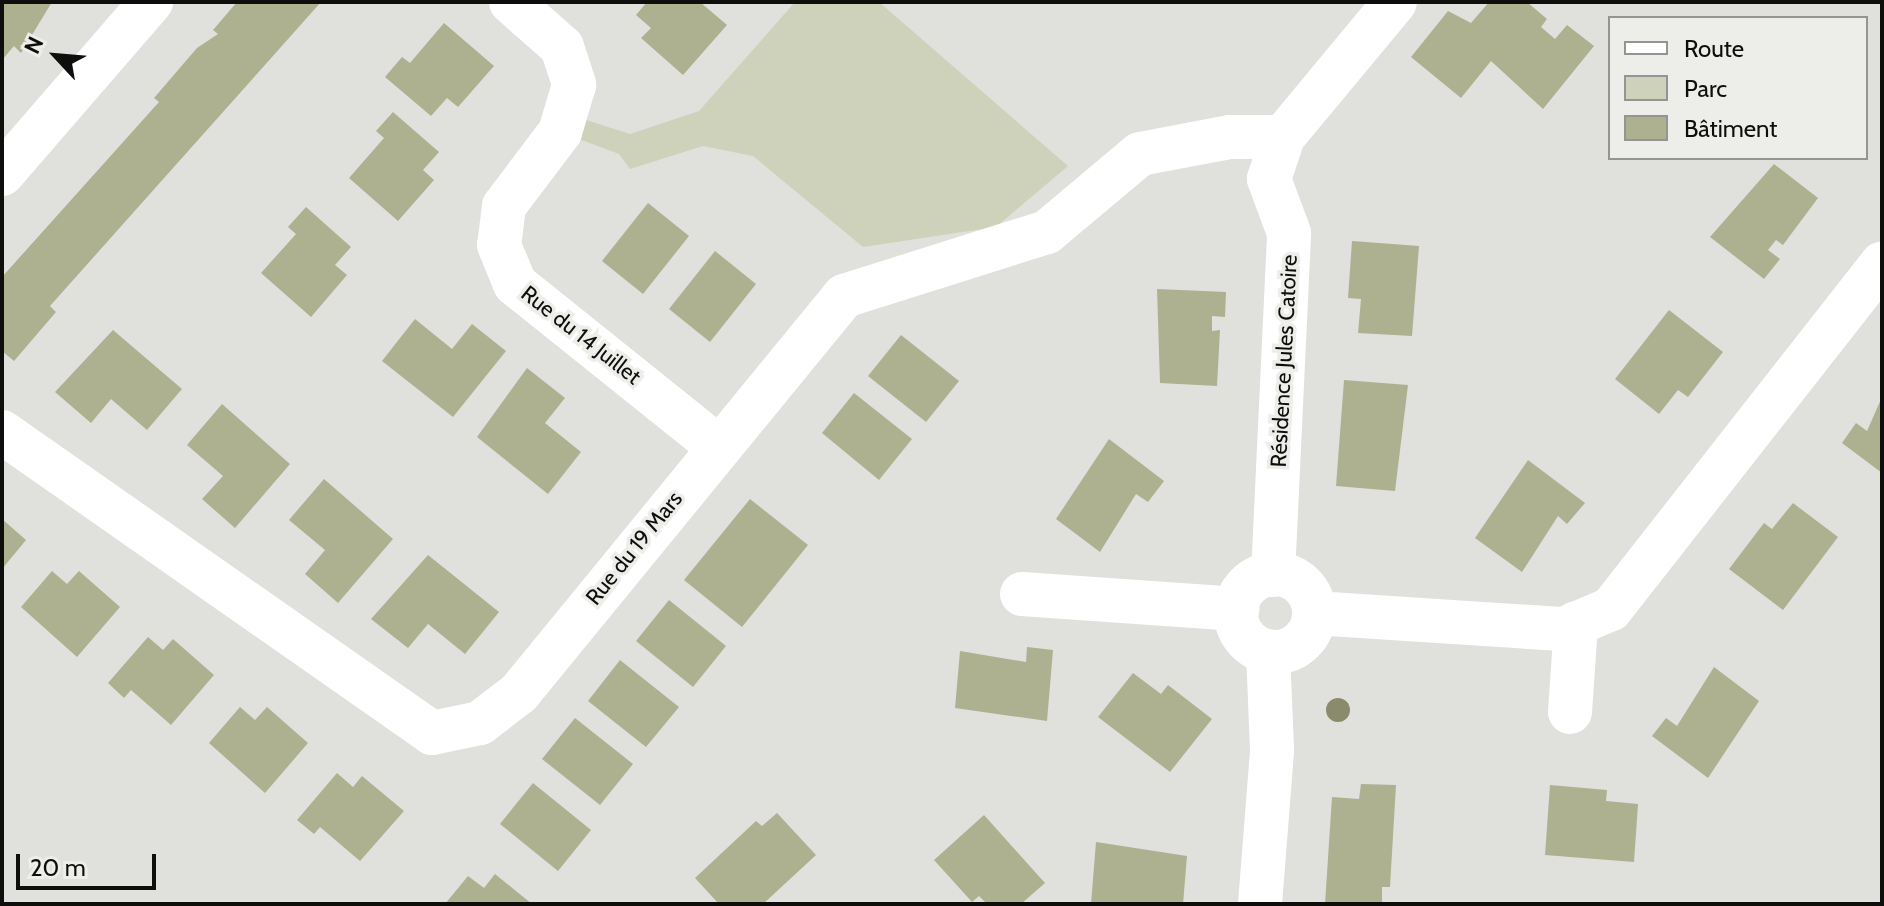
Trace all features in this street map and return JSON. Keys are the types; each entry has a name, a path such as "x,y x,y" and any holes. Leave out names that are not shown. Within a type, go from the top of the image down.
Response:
{"street":[{"path":"2,174 151,2"},
{"name":"Rue du 14 Juillet","path":"511,2 562,47 574,85 560,132 504,206 499,245 515,284 716,445"},
{"name":"Résidence Jules Catoire","path":"1273,575 1289,233 1269,179 1283,137 1395,2"},
{"name":"Rue du 19 Mars","path":"2,432 432,733 480,723 519,693 716,445 844,296 1047,232 1140,154 1230,137 1283,137"},
{"path":"1314,613 1564,629 1611,609 1882,264"},
{"path":"1273,575 1297,581 1314,613 1300,643 1268,651 1248,641 1237,609 1248,585 1273,575"},
{"path":"1022,594 1237,609"},
{"path":"1570,712 1576,623"},
{"path":"1260,904 1272,750 1268,651"}],"green space":[{"path":"795,2 879,2 1068,166 996,227 863,247 753,156 703,146 630,169 619,154 560,132 567,114 630,134 699,111"}],"building":[{"path":"2,2 52,2 21,53 14,46 2,60"},
{"path":"237,2 321,2 50,306 56,312 14,361 2,351 2,277 159,102 154,98 197,48 218,34 213,30"},
{"path":"647,2 700,2 727,25 683,75 641,38 651,28 636,15"},
{"path":"1489,2 1527,2 1547,19 1541,27 1555,39 1567,25 1594,46 1543,109 1491,61 1461,98 1411,57 1448,11 1471,23"},
{"path":"444,23 494,66 458,107 447,98 431,116 385,77 402,57 410,63"},
{"path":"393,112 439,152 423,170 434,180 398,221 349,178 384,138 376,131"},
{"path":"1774,164 1818,198 1783,245 1776,240 1768,250 1780,259 1764,279 1710,237"},
{"path":"648,203 689,236 643,294 602,261"},
{"path":"306,207 351,247 335,265 347,275 311,317 261,273 296,234 288,227"},
{"path":"1352,241 1419,246 1412,336 1358,333 1361,299 1348,298"},
{"path":"715,251 756,284 710,342 669,309"},
{"path":"1157,289 1226,292 1225,317 1212,316 1212,331 1220,330 1217,386 1160,383"},
{"path":"1669,310 1723,352 1688,397 1678,390 1659,414 1615,379"},
{"path":"415,319 452,349 472,324 506,351 453,417 382,361"},
{"path":"113,330 182,389 147,430 111,399 91,423 55,392"},
{"path":"901,335 959,381 926,422 868,376"},
{"path":"527,368 565,398 545,423 581,452 548,494 477,437"},
{"path":"1344,380 1408,385 1395,491 1336,486"},
{"path":"854,393 912,439 879,480 822,433"},
{"path":"1882,397 1882,473 1842,443 1856,423 1867,431"},
{"path":"222,404 290,464 235,528 202,499 223,476 187,445"},
{"path":"1109,439 1164,481 1148,502 1136,494 1100,552 1056,519"},
{"path":"1528,460 1585,503 1567,524 1558,516 1522,572 1475,538"},
{"path":"324,479 393,539 338,603 305,574 325,550 289,520"},
{"path":"750,499 808,545 742,627 684,580"},
{"path":"1793,503 1838,537 1783,610 1729,569 1764,523 1772,529"},
{"path":"2,519 26,540 2,569"},
{"path":"428,555 499,612 465,654 428,624 408,648 371,619"},
{"path":"52,571 67,584 79,571 120,607 77,657 21,607"},
{"path":"669,600 726,646 693,687 636,641"},
{"path":"148,637 163,650 173,639 214,675 171,725 131,690 124,698 108,683"},
{"path":"1027,647 1053,650 1047,721 955,708 960,651 1026,662"},
{"path":"620,660 679,707 646,747 588,701"},
{"path":"1714,667 1759,701 1708,778 1652,736 1666,718 1677,726"},
{"path":"1133,673 1161,694 1168,685 1212,719 1170,772 1098,717"},
{"path":"240,707 255,720 267,707 308,743 265,793 209,743"},
{"path":"575,718 633,764 600,805 542,759"},
{"path":"337,773 353,787 362,776 404,811 360,861 320,827 314,834 297,820"},
{"path":"533,783 591,830 558,871 500,824"},
{"path":"1361,784 1396,785 1390,887 1382,887 1382,904 1325,904 1332,797 1359,799"},
{"path":"1550,785 1607,790 1606,801 1638,804 1634,862 1545,855"},
{"path":"777,813 816,855 763,904 719,904 695,878 756,821 762,826"},
{"path":"984,815 1045,883 1021,904 987,904 979,896 972,902 934,860"},
{"path":"1096,842 1187,856 1183,904 1091,904"},
{"path":"495,874 532,904 445,904 468,876 484,888"}]}
